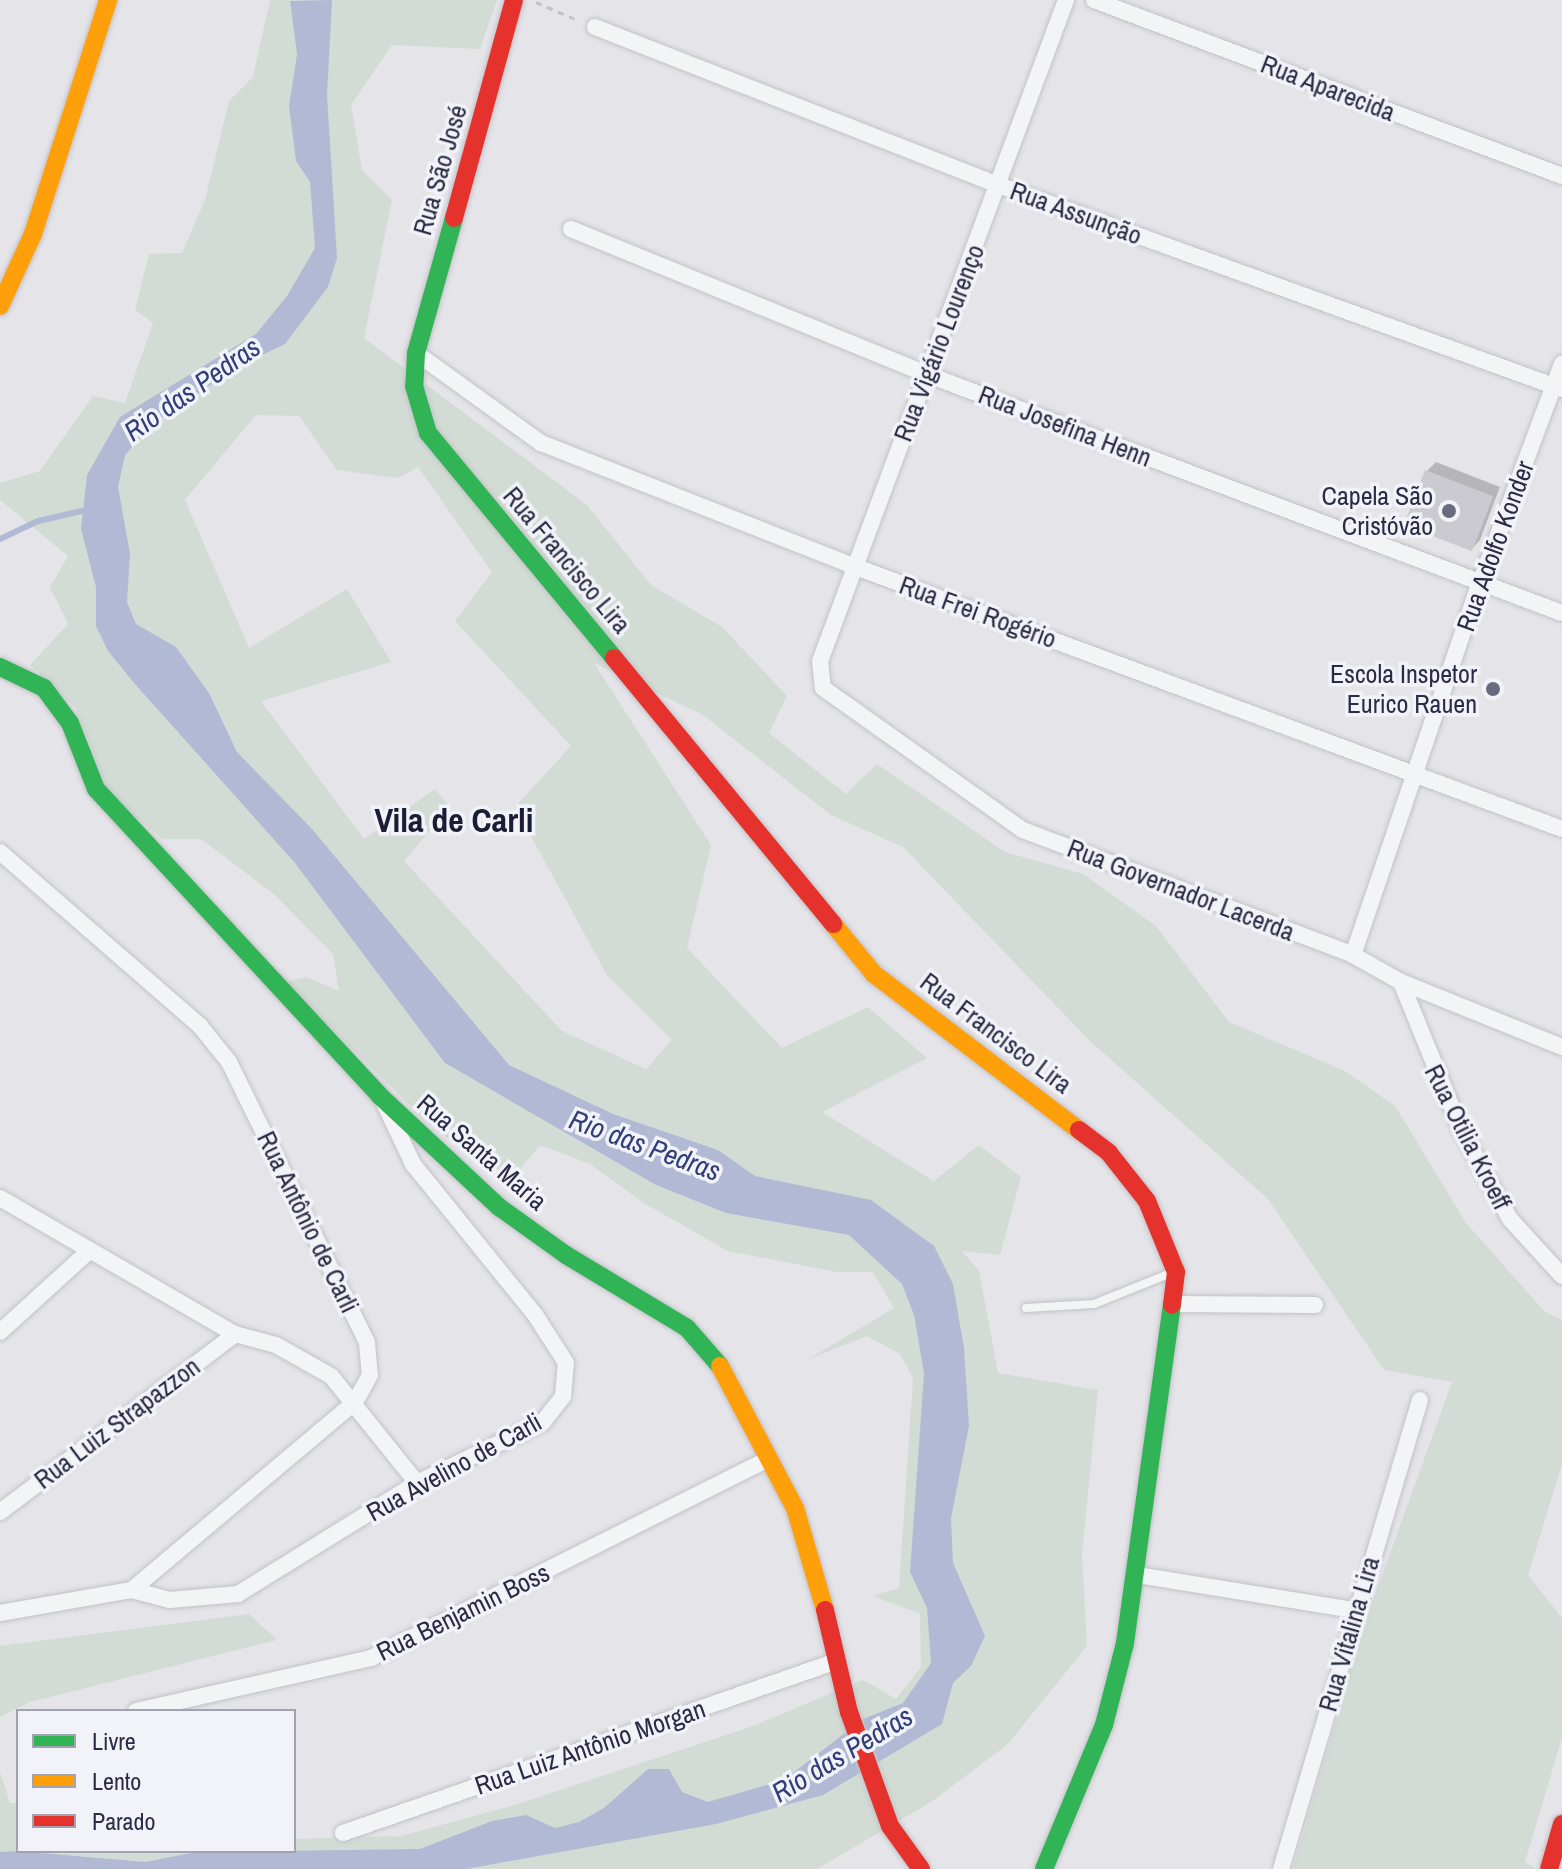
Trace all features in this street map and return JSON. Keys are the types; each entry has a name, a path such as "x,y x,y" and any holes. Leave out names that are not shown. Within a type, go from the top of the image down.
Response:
{"street":[{"path":"0,306 33,234 108,0"},
{"name":"Rua São José","path":"416,353 514,0"},
{"name":"Rua Vigário Lourenço","path":"823,688 820,661 926,374 1001,186 1066,0"},
{"name":"Rua Aparecida","path":"1094,0 1562,176"},
{"name":"Rua Assunção","path":"595,27 1001,186 1558,387"},
{"name":"Rua Josefina Henn","path":"571,229 926,374 1562,613"},
{"name":"Rua Frei Rogério","path":"416,353 541,443 856,567 1562,829"},
{"name":"Rua Francisco Lira","path":"416,353 414,386 428,433 874,974 1109,1153 1147,1201 1176,1272 1137,1575 1104,1725 1044,1869"},
{"name":"Rua Adolfo Konder","path":"1353,955 1480,583 1558,387 1562,364"},
{"name":"Rua Santa Maria","path":"0,667 44,688 70,723 96,789 380,1096 499,1207 566,1255 687,1328 714,1355 770,1458 812,1553 849,1712 890,1826 921,1869"},
{"name":"Rua Governador Lacerda","path":"823,688 1023,830 1353,955 1401,982 1562,1047"},
{"name":"Rua Antônio de Carli","path":"0,852 200,1026 229,1062 367,1343 370,1375 355,1402 132,1590"},
{"name":"Rua Otilia Kroeff","path":"1401,982 1462,1132 1510,1219 1562,1276"},
{"name":"Rua Avelino de Carli","path":"0,1613 132,1590 170,1600 238,1594 417,1483 543,1422 563,1396 566,1363 536,1316 413,1164 380,1096"},
{"path":"0,1198 235,1334 276,1345 331,1376 355,1402 417,1483"},
{"path":"0,1332 89,1251"},
{"path":"1174,1304 1315,1305"},
{"name":"Rua Luiz Strapazzon","path":"0,1512 235,1334"},
{"name":"Rua Vitalina Lira","path":"1281,1869 1354,1610 1420,1400"},
{"name":"Rua Benjamin Boss","path":"145,1709 371,1658 770,1458"},
{"path":"1137,1575 1354,1610"},
{"name":"Rua Luiz Antônio Morgan","path":"343,1833 837,1661"},
{"path":"1549,1869 1562,1824"}],"lane":[{"path":"1026,1308 1094,1304 1176,1272"}],"path":[{"path":"533,0 595,27"}],"shaded area":[{"path":"270,0 497,0 480,49 392,45 351,105 362,170 392,200 364,338 587,505 651,585 722,627 787,696 769,733 846,794 877,764 1005,852 1083,874 1156,926 1229,1022 1345,1071 1395,1106 1466,1223 1545,1312 1562,1320 1562,1464 1528,1575 1562,1618 1562,1738 1525,1862 1537,1869 1293,1869 1364,1625 1452,1382 1384,1370 1268,1199 1091,1042 903,847 831,815 703,715 594,663 711,845 687,948 782,1048 868,1007 927,1058 822,1112 934,1181 979,1145 1021,1177 1000,1255 962,1251 979,1271 998,1373 1098,1390 1082,1555 1087,1646 1008,1744 931,1802 817,1869 0,1869 0,1772 10,1803 16,1803 16,1853 296,1853 296,1839 401,1836 518,1804 753,1726 863,1680 896,1699 921,1667 920,1614 873,1596 899,1588 913,1378 900,1354 867,1336 807,1360 894,1308 873,1272 837,1272 728,1251 644,1203 590,1164 540,1145 515,1175 479,1163 428,1123 284,982 306,977 339,991 333,954 275,895 201,839 163,839 110,796 76,708 30,665 68,624 50,587 68,556 0,500 0,483 40,471 93,396 125,403 153,323 135,310 149,254 182,253 205,200 229,101 253,77","holes":["256,415 299,416 337,470 398,478 418,467 492,572 455,621 571,746 515,807 607,975 672,1040 646,1069 562,1031 404,861 450,807 435,789 364,839 261,701 391,662 347,589 249,648 185,500"]},
{"path":"249,1614 277,1640 30,1702 0,1717 0,1646"}],"water":[{"name":"Rio das Pedras","path":"332,0 327,95 337,258 328,287 285,344 241,365 156,421 125,455 118,487 130,554 127,602 136,624 176,647 209,693 237,752 312,829 509,1065 613,1114 718,1150 755,1176 871,1200 934,1246 953,1284 964,1348 969,1426 951,1518 953,1563 985,1636 971,1666 953,1683 942,1724 823,1795 716,1824 466,1869 0,1869 0,1852 16,1851 145,1862 191,1853 420,1849 492,1821 526,1815 555,1828 579,1822 604,1808 648,1769 669,1769 682,1792 708,1802 784,1780 863,1719 903,1703 931,1663 927,1608 910,1572 924,1373 914,1315 902,1284 849,1235 726,1213 656,1185 445,1063 295,863 135,684 108,651 96,626 96,587 81,529 87,475 120,417 256,334 287,296 315,248 310,182 296,161 289,106 297,54 290,1"}],"building":[{"name":"Capela São Cristóvão","path":"1425,470 1493,496 1472,551 1404,525"}],"waterway":[{"path":"0,539 38,521 91,509"}],"traffic: fast":[{"path":"454,218 416,353 414,386 428,433 614,658"},
{"path":"0,667 44,688 70,723 96,789 380,1096 499,1207 566,1255 687,1328 720,1366"},
{"path":"1044,1869 1104,1725 1125,1643 1172,1305"}],"traffic: slow":[{"path":"0,306 33,234 108,0"},
{"path":"833,924 874,974 1079,1130"},
{"path":"720,1366 795,1508 825,1610"}],"traffic: jam":[{"path":"454,218 514,0"},
{"path":"614,658 833,924"},
{"path":"1079,1130 1109,1153 1147,1201 1176,1272 1172,1305"},
{"path":"825,1610 849,1712 890,1826 921,1869"},
{"path":"1549,1869 1562,1824"}],"place":[{"name":"Capela São Cristóvão","path":"1449,511"},
{"name":"Escola Inspetor Eurico Rauen","path":"1493,689"}],"district":[{"name":"Vila de Carli","path":"454,821"}]}
